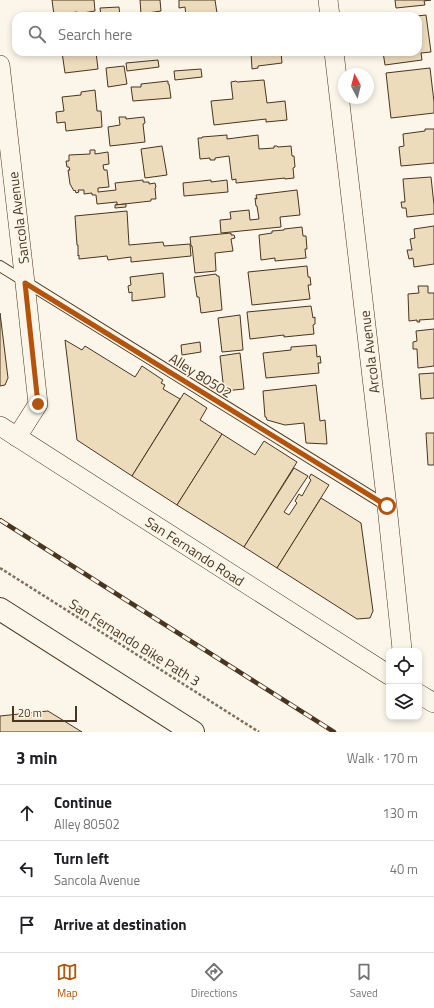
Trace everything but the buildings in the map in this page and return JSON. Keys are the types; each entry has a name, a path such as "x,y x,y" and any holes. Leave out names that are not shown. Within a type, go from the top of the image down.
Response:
{"main road":[{"path":"0,609 193,732"}],"street":[{"path":"328,0 330,12"},
{"name":"Arcola Avenue","path":"334,56 387,506 402,648"},
{"name":"Sancola Avenue","path":"0,65 38,404 17,437"},
{"name":"San Fernando Road","path":"0,426 386,672"},
{"path":"422,696 434,703"}],"lane":[{"name":"Alley 80502","path":"0,266 25,283 387,506"}],"path":[{"name":"San Fernando Bike Path 3","path":"0,568 259,732"}],"railway":[{"path":"0,520 334,732"}],"route":[{"path":"38,404 25,283 387,506"}]}
